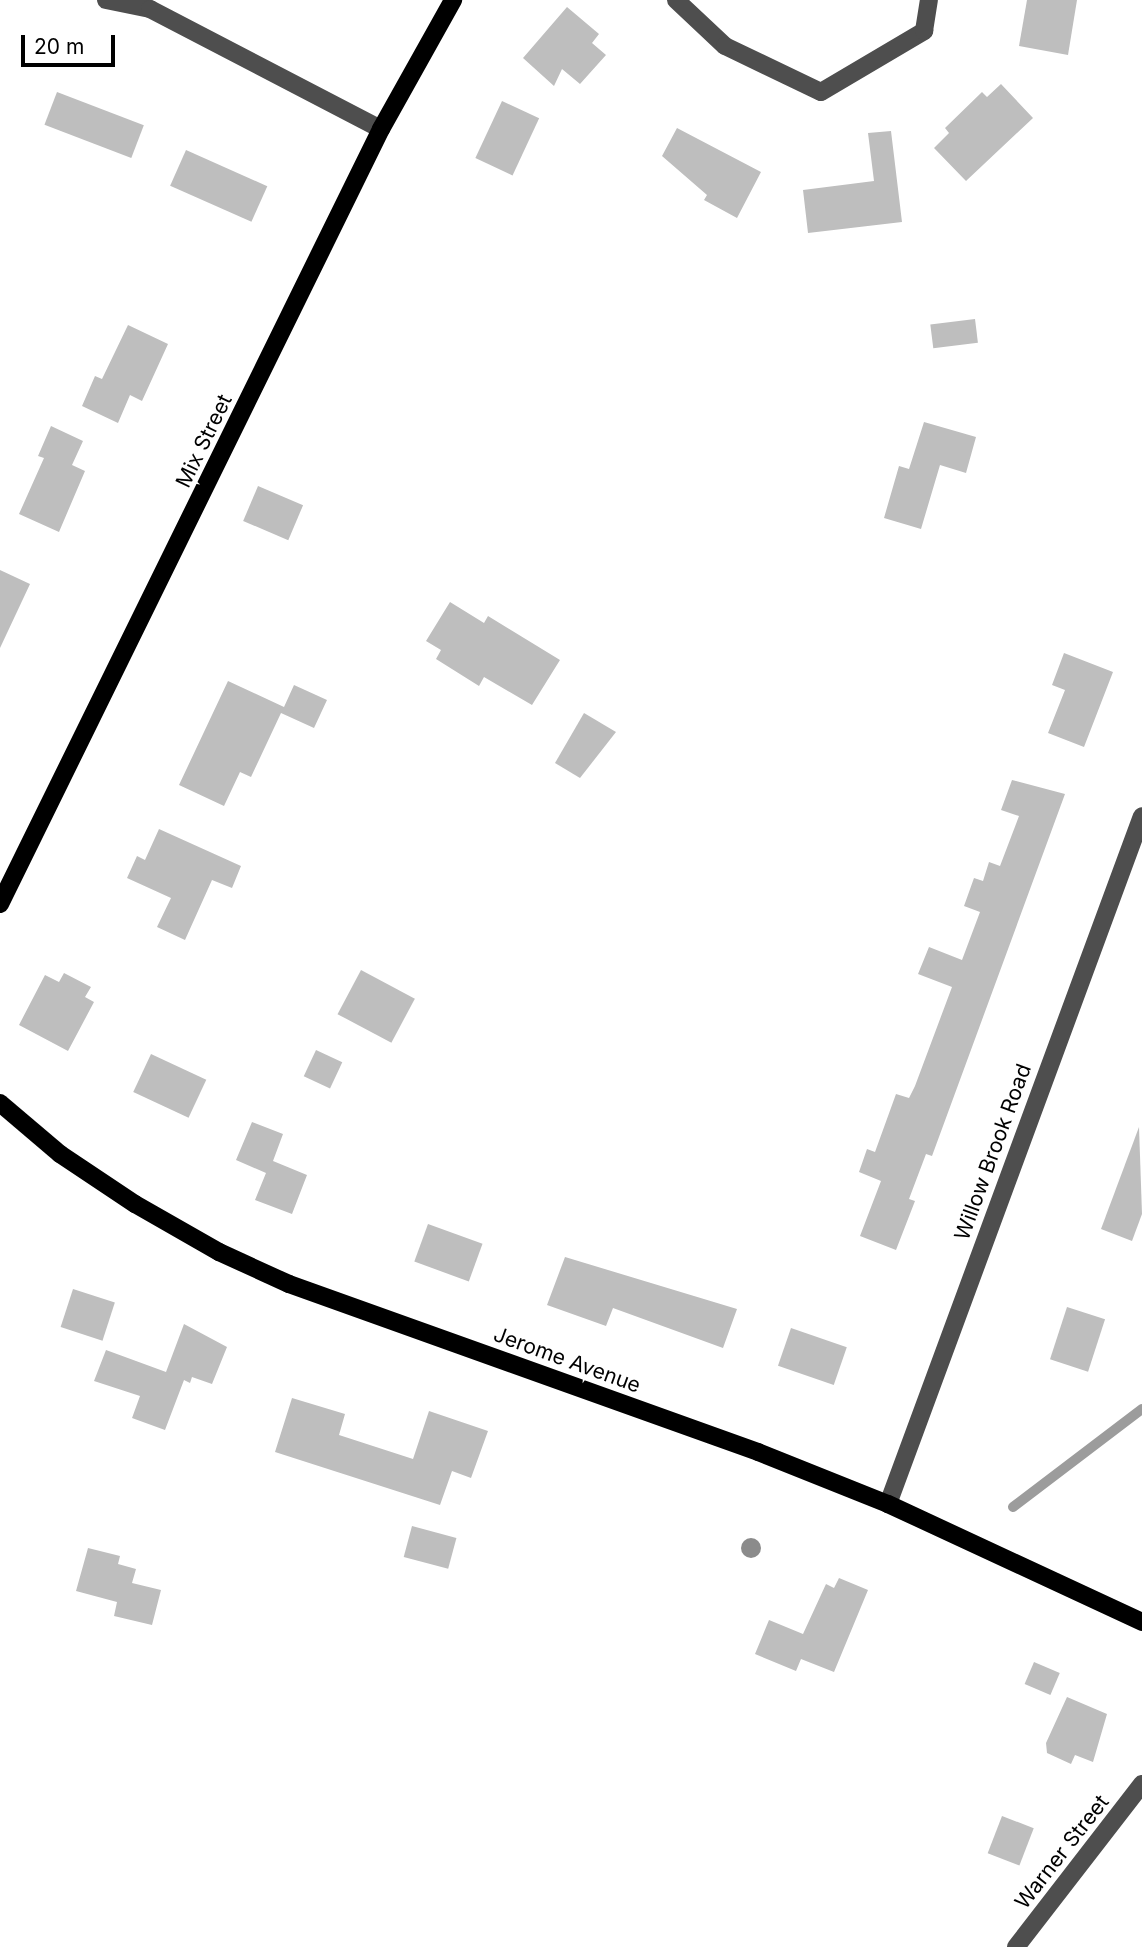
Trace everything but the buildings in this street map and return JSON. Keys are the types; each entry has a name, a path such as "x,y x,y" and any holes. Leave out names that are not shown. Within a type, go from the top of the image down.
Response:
{"main road":[{"name":"Mix Street","path":"0,904 381,129 453,0"},
{"name":"Jerome Avenue","path":"0,1102 60,1154 135,1203 254,1268 888,1504 1142,1622"}],"street":[{"path":"106,0 151,4 381,129"},
{"path":"676,0 725,46 821,92 924,31 929,0"},
{"name":"Willow Brook Road","path":"888,1504 1142,816"},
{"name":"Warner Street","path":"1016,1947 1142,1784"}],"waterway":[{"path":"1013,1507 1142,1409"}]}
